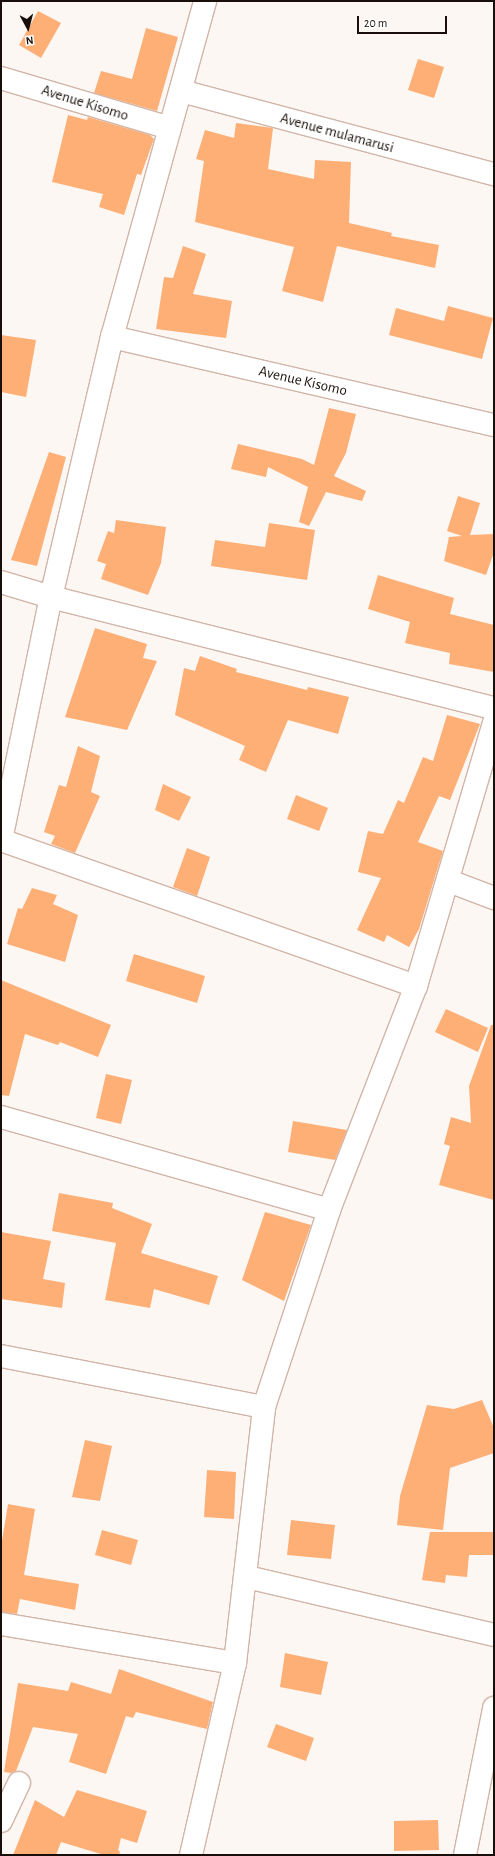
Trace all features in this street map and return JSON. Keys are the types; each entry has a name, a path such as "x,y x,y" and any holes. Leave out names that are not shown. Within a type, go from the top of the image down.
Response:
{"street":[{"path":"205,1 112,337 51,597 1,840 416,986"},
{"name":"Avenue Kisomo","path":"1,78 170,128"},
{"name":"Avenue mulamarusi","path":"181,91 494,174"},
{"name":"Avenue Kisomo","path":"112,337 494,425"},
{"path":"1,582 51,597 494,708"},
{"path":"191,1855 235,1663 247,1577 264,1406 329,1210 416,986 449,881 494,722"},
{"path":"449,881 494,898"},
{"path":"1,1116 329,1210"},
{"path":"1,1356 264,1406"},
{"path":"247,1577 494,1635"},
{"path":"1,1624 235,1663"},
{"path":"465,1855 494,1708"},
{"path":"1,1821 19,1783"}],"building":[{"path":"38,11 61,23 41,58 19,45"},
{"path":"146,28 178,37 157,111 94,93 101,71 132,79"},
{"path":"418,59 444,67 434,98 408,90"},
{"path":"68,115 87,120 88,117 150,135 154,139 141,175 137,174 124,215 99,207 103,194 52,182"},
{"path":"236,123 273,128 268,169 314,179 315,160 351,162 349,223 392,233 391,236 439,245 435,268 337,246 323,302 282,291 294,247 195,222 204,161 196,159 205,130 234,138"},
{"path":"183,246 206,254 193,294 232,301 226,338 156,329 164,277 173,278"},
{"path":"448,306 493,318 482,359 389,335 396,308 444,321"},
{"path":"1,335 36,340 26,397 1,392"},
{"path":"329,408 356,414 346,453 334,476 366,491 362,501 326,492 309,526 299,522 308,487 268,467 266,477 231,469 238,444 302,459 314,465"},
{"path":"49,452 66,457 37,566 11,560"},
{"path":"458,496 480,503 470,535 494,534 494,552 486,575 444,561 449,537 462,536 447,531"},
{"path":"116,520 166,527 161,563 148,595 101,579 106,564 97,561 108,531 114,533"},
{"path":"269,523 315,530 307,580 211,566 215,540 265,547"},
{"path":"378,575 454,598 450,614 494,625 494,672 449,664 450,653 405,643 410,622 368,609"},
{"path":"95,628 147,644 143,658 157,661 127,730 65,717"},
{"path":"200,656 237,669 236,672 307,690 308,687 349,697 338,734 288,720 266,772 239,760 245,746 175,715 184,668 195,671"},
{"path":"447,715 480,724 450,800 439,796 418,842 443,851 419,929 409,947 387,935 384,942 357,930 381,878 358,872 368,831 383,834 398,800 404,803 423,757 433,761"},
{"path":"78,746 100,756 91,792 100,796 75,853 51,844 55,836 44,832 59,785 66,787"},
{"path":"163,784 191,797 179,821 155,810"},
{"path":"296,795 328,808 319,831 287,819"},
{"path":"187,848 210,857 197,896 173,887"},
{"path":"32,888 57,895 53,904 78,915 65,962 7,944 18,908 22,909"},
{"path":"134,954 205,976 197,1003 126,981"},
{"path":"1,980 111,1025 98,1057 60,1042 58,1045 25,1034 9,1096 1,1095"},
{"path":"446,1009 488,1028 478,1052 435,1032"},
{"path":"491,1025 494,1025 494,1200 439,1185 450,1146 444,1144 451,1117 471,1123 469,1086"},
{"path":"106,1074 132,1080 121,1124 96,1118"},
{"path":"293,1121 347,1130 335,1160 288,1152"},
{"path":"59,1193 113,1203 112,1208 152,1224 141,1253 218,1276 209,1305 154,1289 150,1308 105,1300 116,1243 52,1231"},
{"path":"265,1212 311,1225 284,1301 242,1280"},
{"path":"1,1232 51,1241 43,1279 65,1283 62,1308 1,1299"},
{"path":"482,1400 494,1428 494,1453 450,1468 443,1530 397,1525 400,1496 427,1405 454,1409"},
{"path":"85,1440 112,1446 100,1501 72,1497"},
{"path":"207,1470 236,1472 234,1519 204,1517"},
{"path":"8,1504 35,1509 24,1575 79,1584 75,1610 20,1599 17,1614 1,1612 1,1547"},
{"path":"291,1520 335,1525 331,1559 287,1555"},
{"path":"102,1530 138,1540 131,1565 95,1555"},
{"path":"430,1532 494,1532 494,1555 469,1555 467,1577 446,1575 445,1583 422,1580"},
{"path":"285,1653 328,1662 321,1695 280,1687"},
{"path":"119,1669 213,1702 207,1729 136,1712 133,1718 126,1716 106,1774 69,1762 78,1734 33,1727 16,1771 11,1773 4,1772 18,1683 68,1691 71,1682 111,1694"},
{"path":"276,1724 314,1738 306,1761 267,1747"},
{"path":"77,1790 147,1811 137,1843 121,1838 118,1850 120,1852 119,1855 104,1855 61,1842 56,1855 13,1855 35,1800 64,1817"},
{"path":"438,1820 439,1850 394,1851 394,1821"}]}
